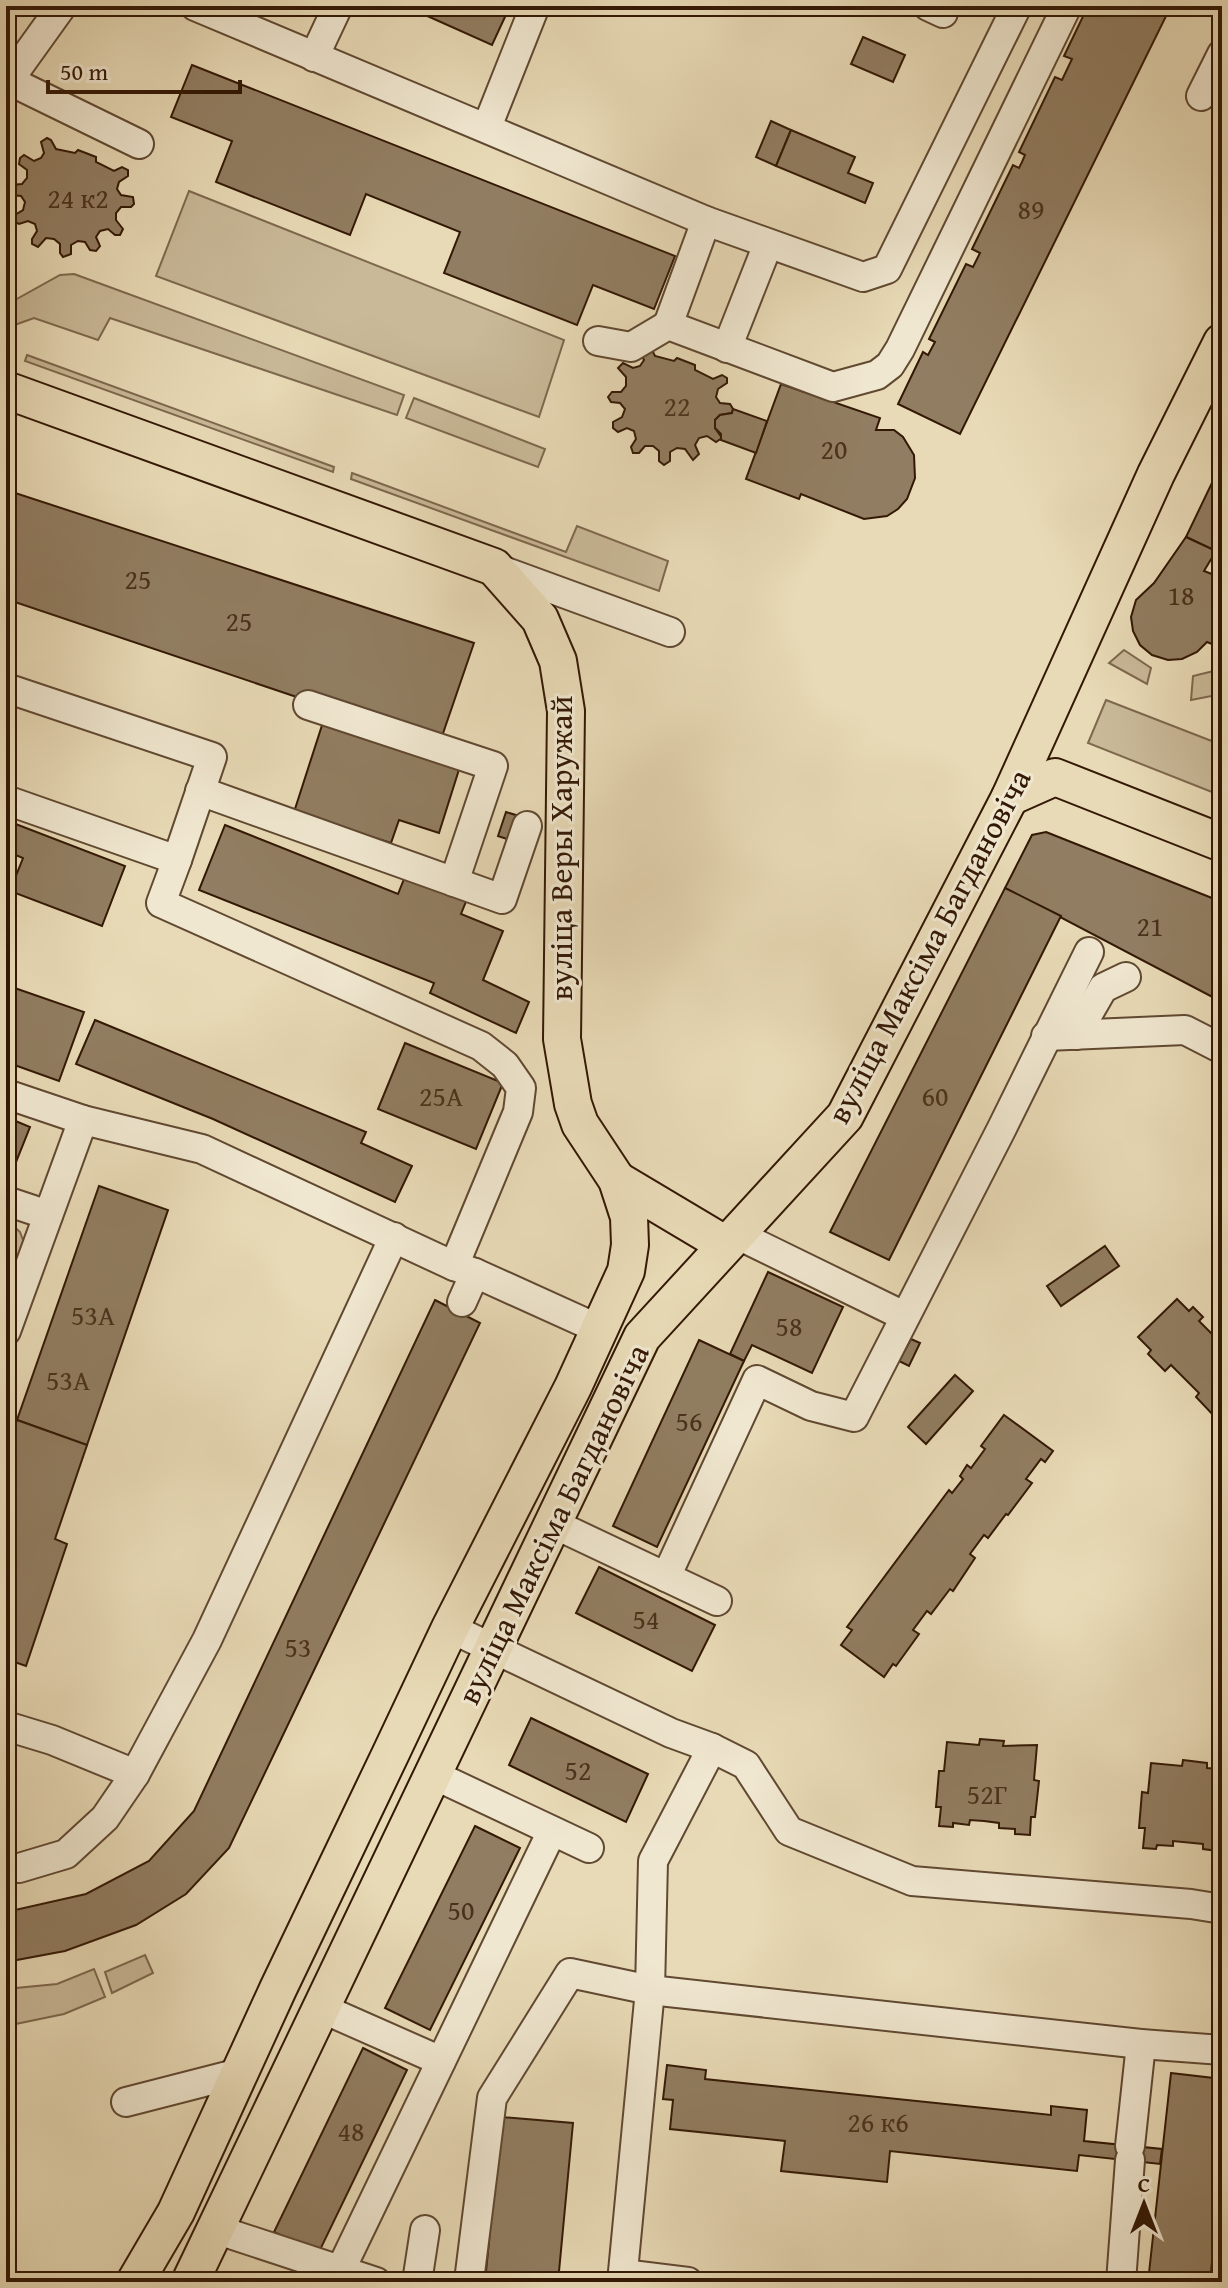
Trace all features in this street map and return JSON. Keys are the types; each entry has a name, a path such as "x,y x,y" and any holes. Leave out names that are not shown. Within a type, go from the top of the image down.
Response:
{"main road":[{"name":"вуліца Максіма Багдановіча","path":"190,2282 642,1337 845,1116 1010,797 1156,474 1222,342"},
{"name":"вуліца Веры Харужай","path":"6,390 494,567 540,619 558,661 566,711 562,1039 573,1104 580,1124 617,1180 629,1217 630,1245 626,1271"},
{"path":"1044,726 1062,757 1081,768 1222,827"},
{"path":"1010,797 1055,777 1222,843"},
{"path":"617,1180 731,1239"},
{"name":"вуліца Максіма Багдановіча","path":"135,2282 176,2212 450,1628 601,1330 626,1271"},
{"path":"320,1901 333,1890 350,1889 362,1898 364,1916"}],"street":[{"path":"62,6 7,82 139,144"},
{"path":"195,6 706,221 863,277 887,269 1017,6"},
{"path":"314,57 338,6"},
{"path":"487,127 535,6"},
{"path":"668,325 833,387 877,375 890,365 1067,6"},
{"path":"1201,96 1222,54"},
{"path":"598,341 631,347 668,325 706,221"},
{"path":"727,348 768,244"},
{"path":"494,567 670,632"},
{"path":"6,688 212,757 161,903 481,1046 505,1065 521,1088 518,1112 465,1269 462,1302"},
{"path":"308,705 493,766 454,882"},
{"path":"200,791 502,899 527,826"},
{"path":"6,800 177,860"},
{"path":"666,1577 757,1380 811,1406 854,1417 1089,952"},
{"path":"1076,1035 1103,988 1126,977"},
{"path":"1046,1036 1185,1030 1222,1049"},
{"path":"6,1094 83,1120 202,1149 601,1330"},
{"path":"6,1331 83,1120"},
{"path":"6,1201 48,1215"},
{"path":"6,1868 19,1868 66,1854 105,1818 135,1774 207,1640 394,1237"},
{"path":"731,1239 904,1316"},
{"path":"552,1523 717,1601"},
{"path":"450,1628 746,1765 789,1831 912,1881 1222,1909"},
{"path":"6,1726 52,1740 135,1774"},
{"path":"688,2282 622,2278 650,1990 653,1861 712,1748"},
{"path":"432,1774 589,1848"},
{"path":"340,2271 552,1831"},
{"path":"469,2281 492,2098 570,1973 650,1990 1141,2044 1222,2050"},
{"path":"321,2008 441,2061"},
{"path":"1121,2282 1141,2044"},
{"path":"126,2102 239,2073"},
{"path":"215,2229 376,2282"},
{"path":"417,2282 425,2230"}],"shaded area":[{"path":"189,191 564,340 539,417 156,276"},
{"path":"74,274 404,395 397,415 110,318 98,340 34,318 6,328 6,305 60,275"},
{"path":"27,355 334,467 333,472 25,361"},
{"path":"414,398 545,449 538,467 406,418"},
{"path":"352,473 566,552 577,526 668,561 659,591 351,479"},
{"path":"1124,650 1151,668 1147,684 1109,663"},
{"path":"1218,670 1222,677 1222,694 1191,700 1193,676"},
{"path":"1106,700 1222,745 1222,796 1088,743"},
{"path":"6,1219 20,1232 26,1248 6,1302"},
{"path":"145,1955 153,1973 112,1993 105,1972"},
{"path":"94,1969 105,1997 64,2014 6,2026 6,1989 57,1984"}],"building":[{"path":"405,6 510,6 492,45"},
{"path":"1088,6 1171,6 960,434 898,404 923,352 928,355 935,342 929,339 966,264 973,267 980,253 972,249 1013,165 1019,168 1022,162 1025,155 1019,152 1055,77 1062,80 1072,59 1064,56"},
{"path":"863,37 905,55 893,82 851,64"},
{"path":"192,65 675,256 654,309 593,285 577,325 444,273 460,232 366,194 350,235 216,182 232,141 171,117"},
{"path":"771,121 791,130 776,166 756,157"},
{"path":"791,130 855,157 848,173 873,183 865,203 776,166"},
{"path":"47,138 56,149 75,153 78,150 96,157 96,162 114,171 122,167 128,170 128,176 119,182 117,189 121,195 133,197 134,204 121,207 116,213 116,220 123,229 120,235 108,229 100,231 96,237 100,246 96,251 90,250 85,242 78,241 71,245 71,254 63,257 60,244 54,239 46,238 38,247 32,244 37,231 35,224 13,221 13,216 23,210 25,202 21,196 9,192 11,185 22,184 27,178 27,170 19,164 20,158 24,155 34,161 41,158 44,153 41,142"},
{"path":"651,348 655,356 674,361 677,358 695,365 695,370 713,379 722,375 727,378 727,383 718,389 716,397 720,403 730,404 733,409 732,413 720,415 715,420 715,428 722,438 716,442 707,436 699,438 695,445 699,454 693,460 685,449 677,448 670,452 670,461 664,465 659,461 659,451 653,446 645,446 639,453 633,453 634,431 627,428 618,432 613,428 613,422 622,417 625,409 608,397 612,392 621,392 626,386 626,377 618,368 623,363 633,368 640,366 644,360 641,354"},
{"path":"781,384 880,418 876,430 894,430 903,437 914,455 915,478 907,499 898,509 887,516 864,519 801,494 799,499 746,479"},
{"path":"733,409 767,421 756,453 721,440 715,420 720,415 732,413"},
{"path":"1222,462 1222,554 1186,537"},
{"path":"6,490 474,643 439,745 6,599"},
{"path":"1186,537 1216,551 1204,571 1222,578 1222,648 1207,642 1197,652 1182,659 1168,660 1152,655 1140,645 1131,617 1136,600 1154,583"},
{"path":"325,716 462,760 439,833 399,820 391,843 294,812"},
{"path":"506,812 519,816 510,840 498,836"},
{"path":"13,823 125,866 102,926 10,891 23,858 6,851 6,841"},
{"path":"225,825 398,894 408,869 469,894 461,914 503,931 483,980 529,1002 516,1033 430,993 434,983 199,890"},
{"path":"1046,832 1222,902 1222,1002 1005,888 1032,835"},
{"path":"1005,888 1061,916 889,1260 830,1232"},
{"path":"6,985 84,1012 59,1081 6,1062"},
{"path":"95,1020 366,1132 361,1143 412,1166 395,1202 213,1119 76,1064"},
{"path":"405,1043 503,1083 476,1149 378,1109"},
{"path":"6,1117 30,1127 10,1177 6,1175"},
{"path":"99,1186 168,1210 87,1445 17,1420"},
{"path":"1105,1246 1119,1266 1061,1306 1047,1286"},
{"path":"768,1272 843,1307 812,1373 752,1345 744,1361 730,1354"},
{"path":"1177,1299 1189,1311 1193,1307 1203,1317 1199,1321 1215,1337 1218,1334 1222,1338 1222,1431 1214,1422 1217,1419 1196,1397 1199,1393 1171,1365 1165,1371 1148,1354 1151,1350 1138,1337"},
{"path":"435,1300 480,1323 229,1848 186,1894 136,1925 65,1951 6,1962 6,1912 86,1894 149,1861 194,1811"},
{"path":"911,1339 920,1343 909,1366 899,1361"},
{"path":"699,1340 744,1361 657,1547 613,1526"},
{"path":"955,1375 973,1391 926,1444 908,1427"},
{"path":"1004,1415 1053,1451 1045,1462 1041,1459 1026,1479 1032,1483 1008,1515 988,1538 984,1535 970,1554 975,1558 953,1591 950,1589 931,1614 927,1611 913,1630 919,1634 884,1677 841,1645 852,1630 847,1627 949,1490 952,1493 963,1479 960,1476 967,1465 971,1468 985,1449 981,1446"},
{"path":"17,1420 87,1445 55,1539 67,1544 26,1666 6,1659 6,1451"},
{"path":"599,1567 715,1625 692,1671 576,1613"},
{"path":"531,1718 648,1774 626,1822 509,1765"},
{"path":"980,1739 1004,1741 1003,1746 1037,1745 1034,1780 1039,1781 1030,1835 1015,1834 1015,1829 999,1828 999,1823 984,1821 970,1820 969,1825 953,1823 953,1827 939,1826 941,1807 936,1807 939,1771 944,1771 947,1742 979,1745"},
{"path":"1183,1760 1207,1763 1207,1768 1222,1769 1222,1856 1218,1855 1218,1851 1203,1849 1203,1844 1173,1841 1173,1846 1143,1848 1145,1828 1139,1828 1142,1792 1148,1793 1151,1763 1182,1766"},
{"path":"475,1826 520,1848 430,2030 385,2008"},
{"path":"363,2048 407,2070 318,2254 274,2232"},
{"path":"667,2065 706,2070 705,2079 1051,2115 1051,2106 1087,2110 1084,2141 1162,2149 1160,2164 1079,2155 1077,2171 890,2151 887,2182 781,2171 785,2141 670,2129 673,2100 663,2099"},
{"path":"1171,2073 1222,2079 1219,2136 1222,2136 1222,2191 1219,2191 1210,2282 1148,2282"},
{"path":"501,2117 573,2123 558,2282 485,2282"}]}
